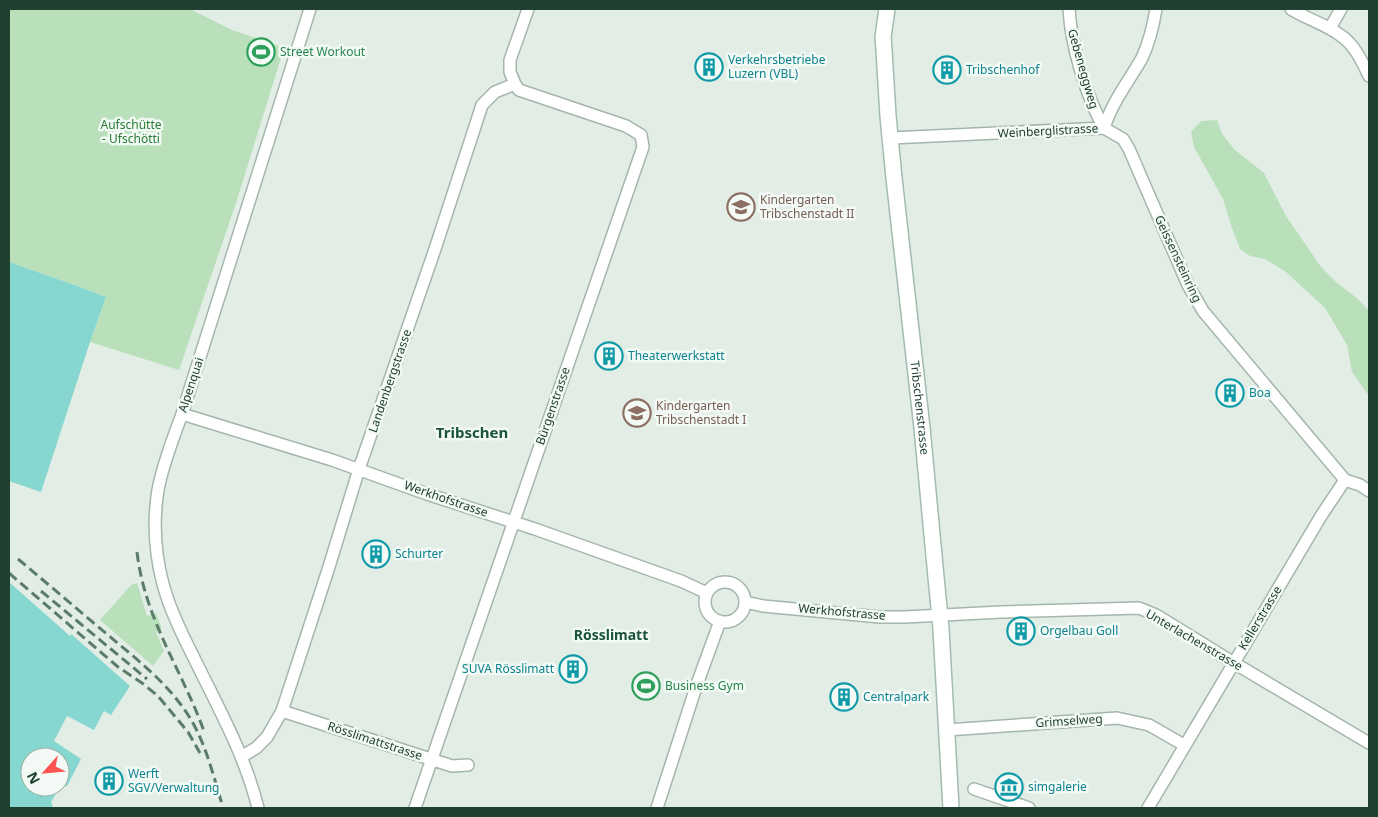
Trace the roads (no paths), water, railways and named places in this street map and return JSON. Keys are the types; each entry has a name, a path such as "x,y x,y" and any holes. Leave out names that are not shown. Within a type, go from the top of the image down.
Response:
{"street":[{"name":"Alpenquai","path":"258,808 251,781 241,757 175,618 167,597 159,570 156,526 158,491 166,458 182,414 310,9"},
{"path":"514,84 510,72 510,60 528,9"},
{"name":"Tribschenstrasse","path":"886,9 883,37 890,138 940,615 951,808"},
{"name":"Gebeneggweg","path":"1069,9 1070,28 1078,59 1093,107 1104,128"},
{"name":"Weinberglistrasse","path":"890,138 1104,128 1107,116 1145,50 1152,34 1156,9"},
{"path":"1292,9 1342,36 1354,48 1369,76"},
{"path":"1330,28 1341,9"},
{"name":"Landenbergstrasse","path":"241,757 256,748 267,737 282,711 331,562 359,469 434,252 482,105 495,92 514,84"},
{"name":"Bürgenstrasse","path":"415,808 643,147 641,135 626,126 519,90 514,84"},
{"name":"Geissensteinring","path":"1104,128 1123,140 1129,149 1188,285 1202,311 1345,480 1360,485 1369,491"},
{"name":"Werkhofstrasse","path":"182,414 359,469 681,581 707,593"},
{"name":"Kellerstrasse","path":"1148,808 1321,516 1345,480"},
{"path":"718,583 732,583 737,586 744,596 745,602 744,608 737,618 732,621 714,619 706,610 707,593 718,583"},
{"name":"Werkhofstrasse","path":"745,602 763,606 880,617 940,615"},
{"name":"Unterlachenstrasse","path":"940,615 1139,608 1156,615 1369,742"},
{"path":"657,808 683,730 686,715 720,621"},
{"name":"Rösslimattstrasse","path":"282,711 452,766 468,765"},
{"name":"Grimselweg","path":"947,730 1117,718 1149,725 1184,745"},
{"path":"974,789 1029,808"}],"water":[{"path":"9,262 106,297 41,492 9,481"},
{"path":"9,579 130,686 111,715 104,711 94,730 67,716 54,741 63,747 20,747 20,797 54,797 51,802 53,808 9,808"},
{"path":"70,752 81,759 70,780"}],"railway":[{"path":"137,552 141,577 156,623 205,734"},
{"path":"18,559 144,666 177,699 199,734 222,804"},
{"path":"9,573 118,667 158,696 188,732 200,753"},
{"path":"41,591 147,679"}],"place":[{"name":"Street Workout","path":"261,52"},
{"name":"Verkehrsbetriebe Luzern (VBL)","path":"709,67"},
{"name":"Tribschenhof","path":"947,70"},
{"name":"Kindergarten Tribschenstadt II","path":"741,207"},
{"name":"Theaterwerkstatt","path":"609,356"},
{"name":"Boa","path":"1230,393"},
{"name":"Kindergarten Tribschenstadt I","path":"637,413"},
{"name":"Schurter","path":"376,554"},
{"name":"Orgelbau Goll","path":"1021,631"},
{"name":"SUVA Rösslimatt","path":"573,669"},
{"name":"Business Gym","path":"646,686"},
{"name":"Centralpark","path":"844,697"},
{"name":"Werft SGV/Verwaltung","path":"109,781"},
{"name":"simgalerie","path":"1009,787"}],"district":[{"name":"Tribschen","path":"472,433"},
{"name":"Rösslimatt","path":"611,635"}],"park label":[{"name":"Aufschütte - Ufschötti","path":"131,132"}]}
